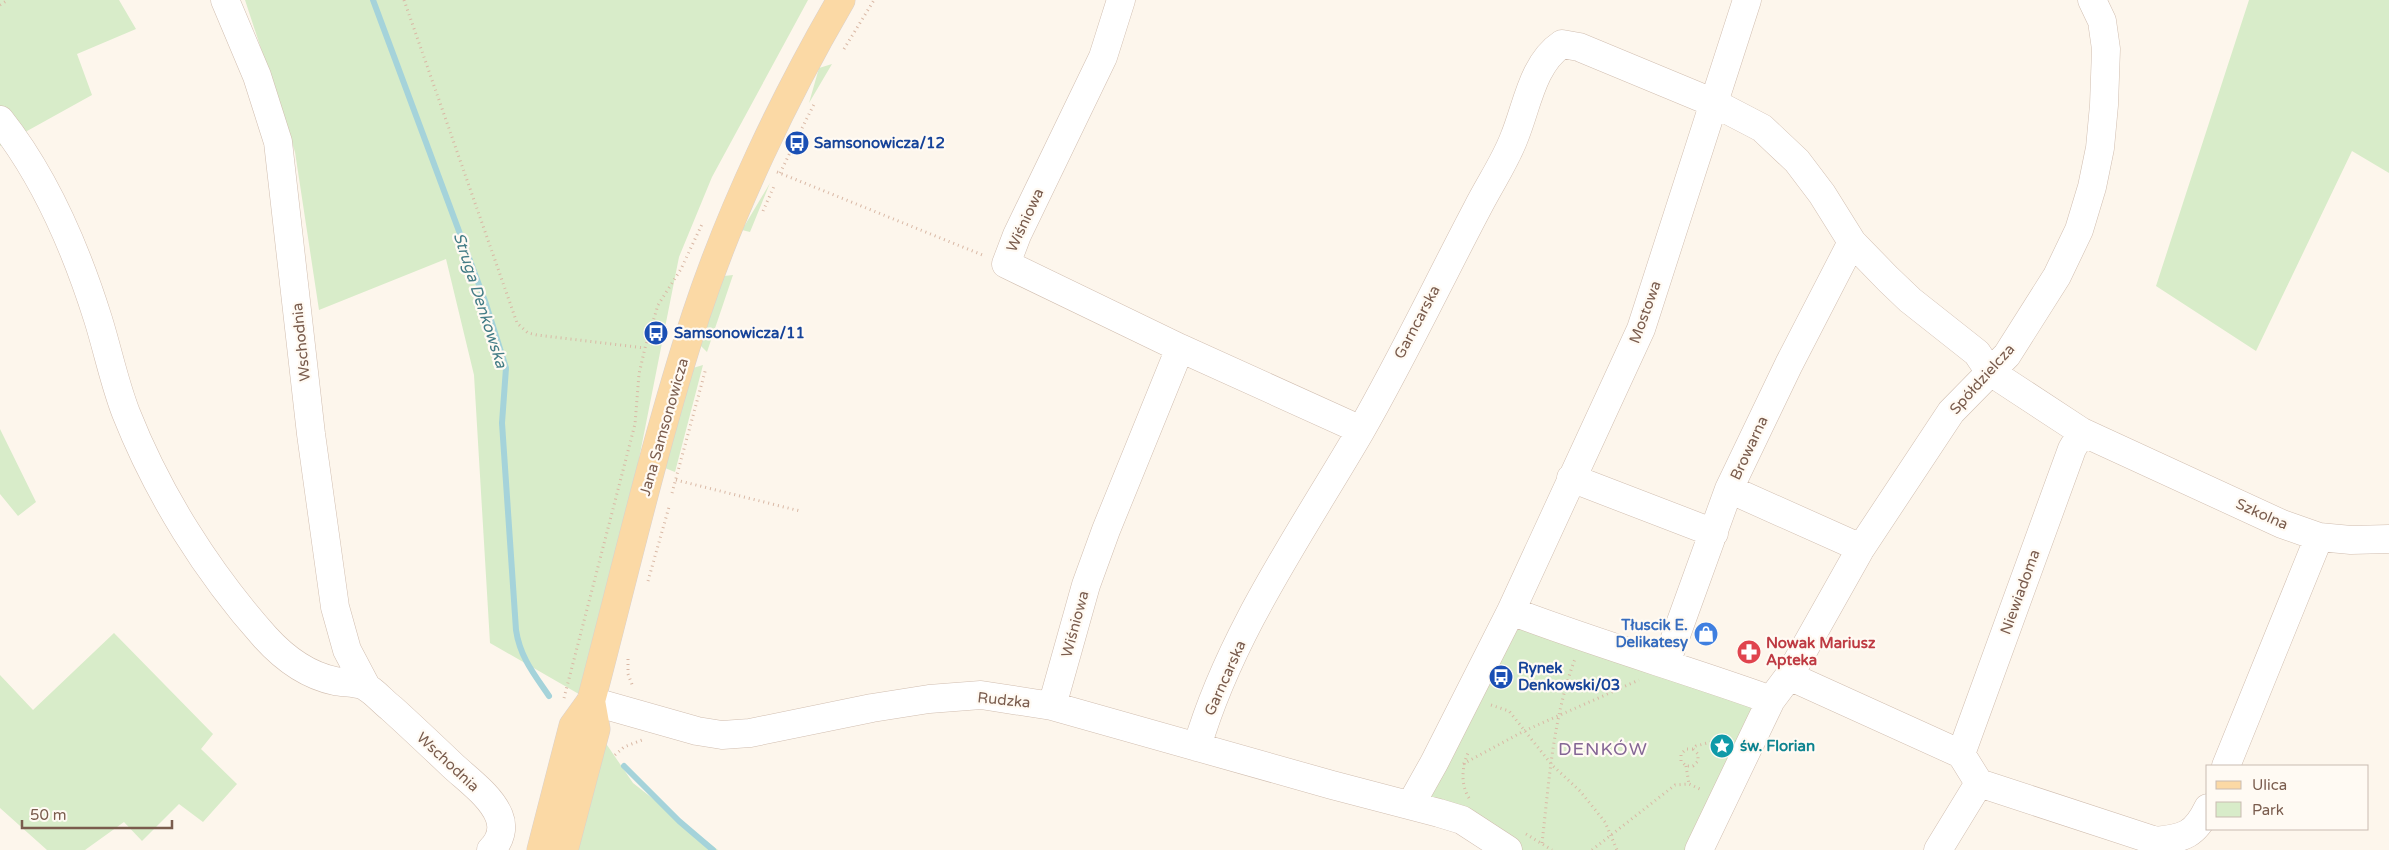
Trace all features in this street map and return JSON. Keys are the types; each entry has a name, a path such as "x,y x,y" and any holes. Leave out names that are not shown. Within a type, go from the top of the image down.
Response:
{"main road":[{"name":"Jana Samsonowicza","path":"541,850 573,726 591,701 650,472 697,314 727,231 758,163 807,61 841,0"},
{"name":"Jana Samsonowicza","path":"564,850 596,729 591,701"}],"street":[{"name":"Wschodnia","path":"225,0 257,76 278,142 311,434 334,607 347,650 366,686 475,786 494,807 502,828 496,846 491,850"},
{"name":"Wiśniowa","path":"1121,0 1103,57 1014,241 1006,264 1180,348 1361,430"},
{"name":"Mostowa","path":"1411,804 1434,764 1511,611 1641,329 1747,0"},
{"name":"Spółdzielcza","path":"1699,850 1771,700 1789,676 1861,548 1951,412 1989,371 2007,355 2057,276 2079,230 2092,187 2100,148 2106,49 2102,20 2092,0"},
{"name":"Garncarska","path":"1197,747 1203,727 1234,654 1284,560 1361,430 1514,140 1537,75 1550,52 1562,44 1579,48 1714,103"},
{"path":"1714,103 1762,128 1797,162 1822,194 1852,242 1910,300 1977,353 1989,371"},
{"path":"0,120 36,171 75,255 99,321 110,366 126,413 158,484 187,532 231,594 265,637 289,661 318,677 366,686"},
{"name":"Browarna","path":"1666,663 1729,489 1789,364 1852,242"},
{"name":"Wiśniowa","path":"1052,706 1086,585 1106,530 1180,348"},
{"name":"Szkolna","path":"1989,371 2082,432 2282,524 2319,537 2351,540 2389,540"},
{"name":"Niewiadoma","path":"1961,754 2072,449 2082,432"},
{"path":"1571,478 1714,533"},
{"path":"1729,489 1861,548"},
{"path":"2226,765 2319,537"},
{"path":"1511,611 1550,627 1666,663 1771,700"},
{"path":"1789,676 1961,754 1978,783 2138,836 2156,841 2182,844 2206,811"},
{"name":"Rudzka","path":"591,701 697,731 722,735 750,733 872,708 929,699 981,695 1052,706 1332,785 1411,804 1462,820 1515,841"},
{"path":"1938,850 1978,783"}],"path":[{"path":"0,5 8,0"},
{"path":"404,0 518,323 528,333 537,335 645,348"},
{"path":"844,49 874,0"},
{"path":"817,96 780,173 1006,264"},
{"path":"761,217 775,184"},
{"path":"672,493 706,368"},
{"path":"676,480 800,511"},
{"path":"648,582 668,507"},
{"path":"1571,653 1575,658 1584,661"},
{"path":"628,657 628,674 632,686 637,692"},
{"path":"1542,843 1560,714 1566,682 1575,658"},
{"path":"1458,768 1524,731 1636,683 1645,676 1636,675"},
{"path":"1487,713 1496,696"},
{"path":"1491,705 1509,711 1552,765 1580,791 1605,822 1617,850"},
{"path":"1689,784 1686,766 1681,761 1681,754 1686,749 1693,749 1696,746 1730,737"},
{"path":"1471,747 1464,763 1465,789 1473,802"},
{"path":"1686,766 1693,766 1698,761 1698,754 1693,749"},
{"path":"1592,850 1675,785 1689,784 1708,793"},
{"path":"1515,841 1542,843 1552,850"}],"green space":[{"path":"0,0 119,0 136,29 77,54 92,95 0,146"},
{"path":"245,0 808,0 712,177 679,257 591,701 490,643 474,375 446,259 319,310 295,152"},
{"path":"2249,0 2389,0 2389,173 2352,151 2256,351 2156,286"},
{"path":"832,64 809,103 819,68"},
{"path":"770,183 750,232 742,230"},
{"path":"733,275 707,352 700,345 724,276"},
{"path":"703,365 675,472 665,468 693,368"},
{"path":"0,429 36,502 18,516 0,494"},
{"path":"1511,611 1771,700 1699,850 1508,850 1419,790"},
{"path":"114,633 213,734 201,749 237,784 203,822 179,804 142,841 124,822 85,850 47,850 0,808 0,675 33,710"},
{"path":"596,729 633,783 718,850 564,850"}],"waterway":[{"name":"Struga Denkowska","path":"373,0 485,301 506,368 502,423 516,630 524,657 549,696"},
{"name":"Struga Denkowska","path":"624,766 679,821 713,850"}],"place":[{"name":"Samsonowicza/12","path":"797,143"},
{"name":"Samsonowicza/11","path":"656,333"},
{"name":"Tłuscik E. Delikatesy","path":"1706,634"},
{"name":"Nowak Mariusz Apteka","path":"1749,652"},
{"name":"Rynek Denkowski/03","path":"1501,677"},
{"name":"św. Florian","path":"1722,746"}],"district":[{"name":"DENKÓW","path":"1603,749"}]}
